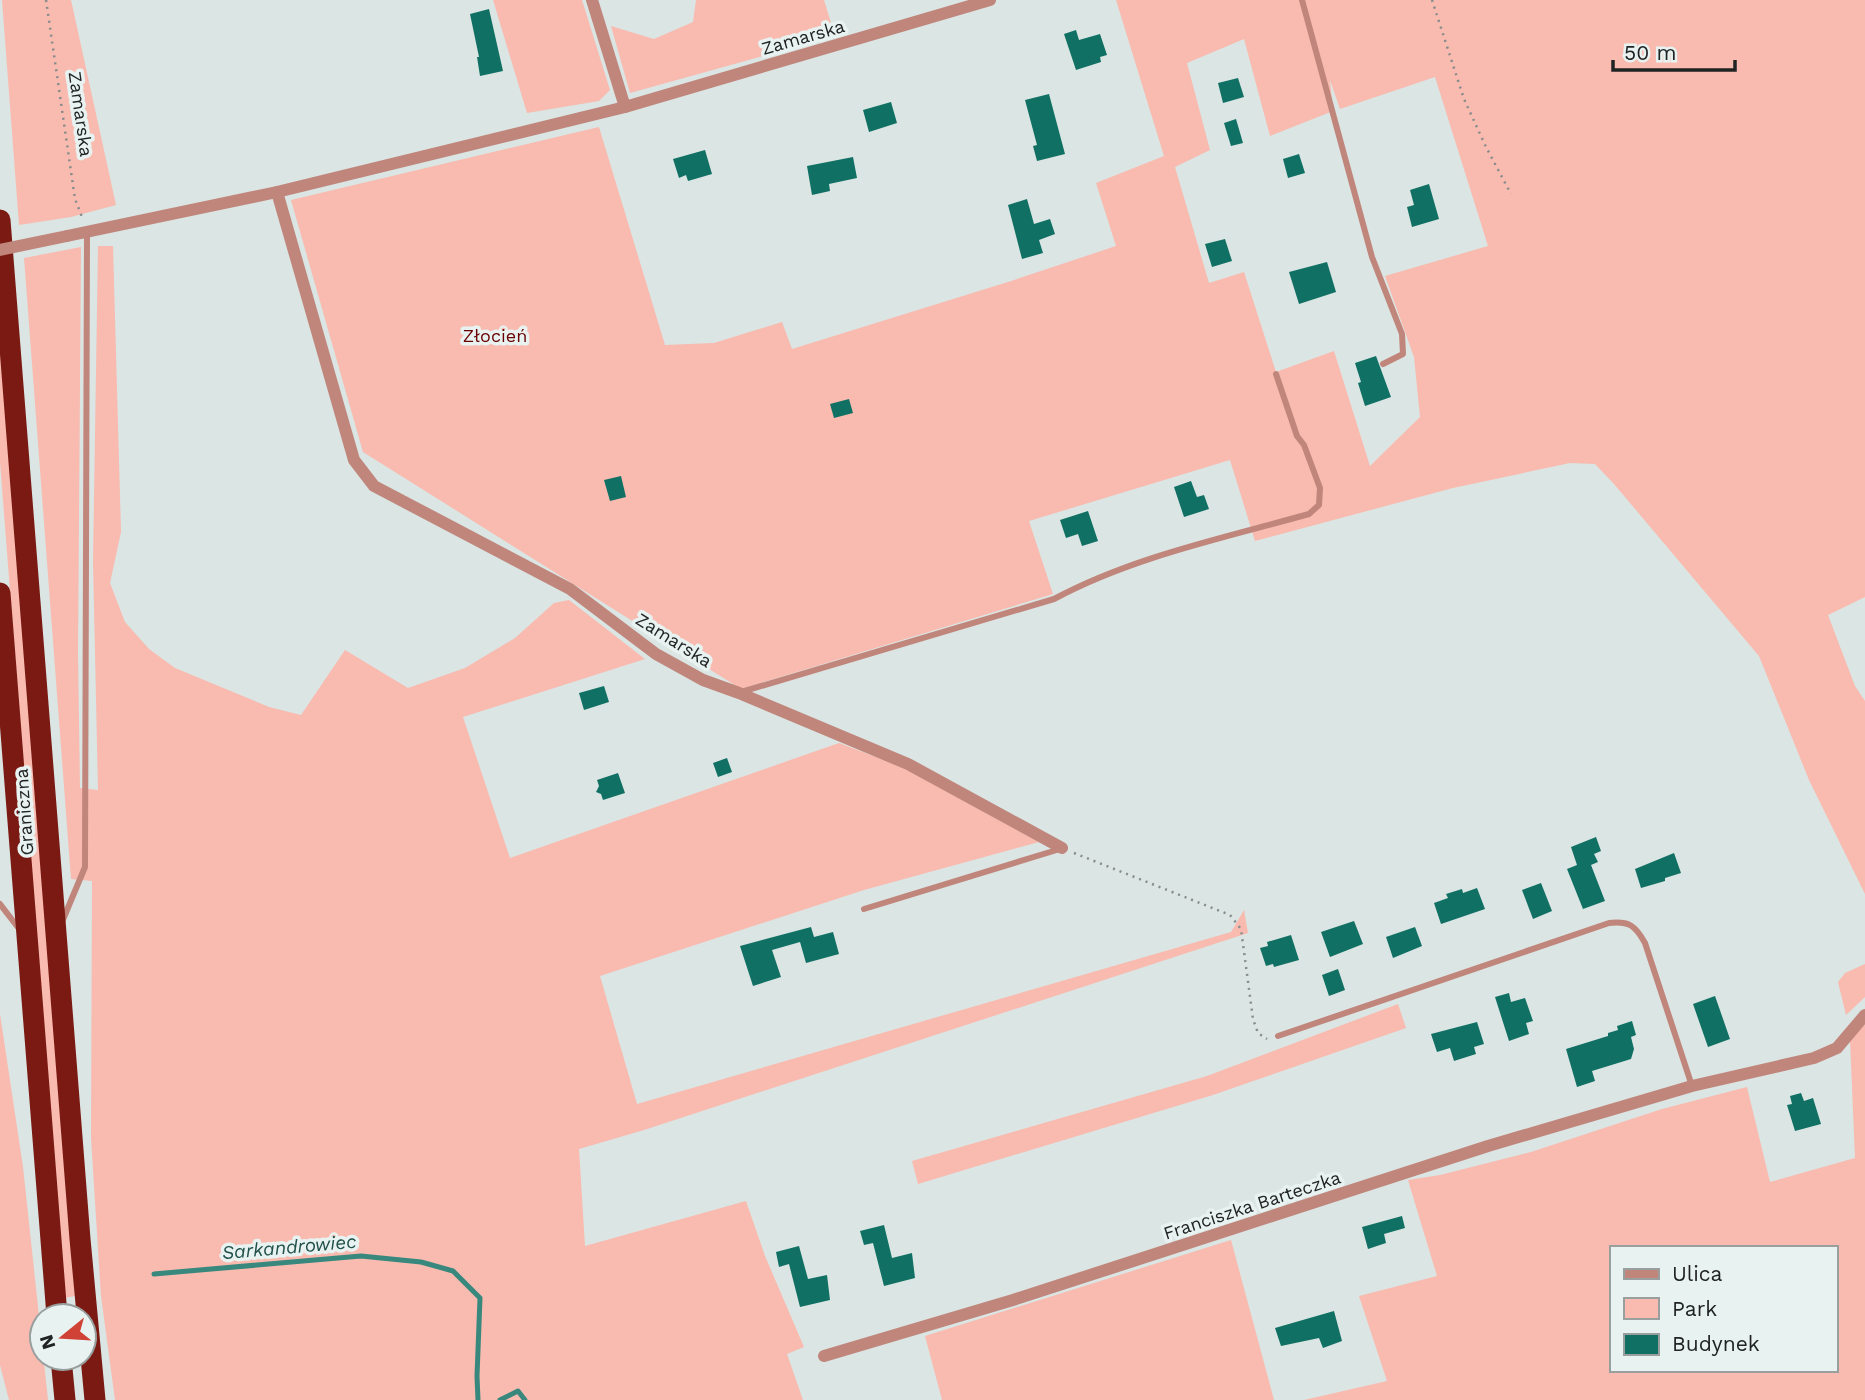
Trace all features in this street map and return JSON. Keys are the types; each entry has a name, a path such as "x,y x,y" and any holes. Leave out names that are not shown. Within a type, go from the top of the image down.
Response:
{"highway":[{"name":"Graniczna","path":"0,220 95,1400"},
{"name":"Graniczna","path":"0,593 56,1302"},
{"path":"62,1372 65,1400"}],"street":[{"path":"592,0 625,107"},
{"name":"Zamarska","path":"0,250 277,192 625,107 990,0"},
{"name":"Zamarska","path":"277,192 354,460 374,486 570,589 668,660 703,680 908,764 1062,848"},
{"name":"Franciszka Barteczka","path":"824,1356 1026,1296 1259,1222 1466,1152 1692,1087 1814,1059 1837,1048 1865,1014"}],"lane":[{"path":"1302,0 1372,257 1402,334 1403,354 1383,364"},
{"path":"56,937 85,867 87,232"},
{"path":"739,693 1054,599 1086,582 1161,555 1308,514 1320,505 1320,488 1304,445 1297,436 1276,374"},
{"path":"864,909 1062,848"},
{"path":"0,904 27,939"},
{"path":"1278,1036 1609,923 1623,921 1637,929 1645,943 1692,1087"}],"path":[{"name":"Zamarska","path":"46,0 75,199 87,232"},
{"path":"1432,0 1464,99 1511,194"},
{"path":"1062,848 1230,915 1241,929 1253,1019 1258,1032 1266,1039 1278,1036"}],"green space":[{"path":"2,0 71,0 116,205 71,217 19,225"},
{"path":"493,0 582,0 610,90 599,101 527,113"},
{"path":"696,0 824,0 835,36 630,93 611,26 654,39 693,22"},
{"name":"Złocień","path":"1116,0 1865,0 1865,597 1828,615 1855,686 1865,701 1865,894 1809,780 1759,656 1595,464 1570,463 1453,488 1255,541 1230,460 1029,521 1053,594 741,689 363,452 291,200 599,127 665,345 714,343 782,322 792,349 1116,246 1096,183 1164,156","holes":["1244,39 1270,136 1333,111 1330,80 1340,109 1435,77 1488,246 1385,276 1414,357 1420,417 1370,466 1334,351 1276,372 1244,272 1209,283 1175,167 1210,150 1187,63"]},
{"path":"98,246 113,246 121,532 110,583 125,622 149,649 175,668 269,707 301,715 345,650 408,688 465,668 515,638 554,603 569,600 645,659 463,717 510,858 839,743 902,767 1039,842 864,890 600,976 637,1104 1231,932 1244,910 1248,933 579,1149 585,1246 746,1201 765,1256 804,1347 787,1354 803,1400 115,1400 101,1296 91,1138 92,881 71,879 24,258 81,247 78,653 80,788 98,790 93,561"},
{"path":"0,344 75,1296 65,1298 0,462"},
{"path":"1865,964 1865,997 1846,1015 1838,982 1845,973"},
{"path":"1398,1004 1406,1028 1213,1095 918,1184 912,1161 1207,1076"},
{"path":"0,1014 23,1167 37,1302 28,1302 28,1372 45,1372 48,1400 9,1400 0,1365"},
{"path":"1865,1024 1865,1400 1304,1400 1387,1381 1359,1296 1437,1276 1408,1180 1440,1175 1531,1152 1662,1109 1747,1087 1770,1182 1855,1158 1850,1040"},
{"path":"1231,1240 1274,1400 942,1400 925,1336"}],"building":[{"path":"489,9 503,71 480,76 470,14"},
{"path":"1076,30 1079,40 1100,34 1107,55 1100,57 1101,62 1076,70 1064,34"},
{"path":"1238,78 1244,97 1223,103 1218,83"},
{"path":"1049,94 1065,154 1037,161 1033,146 1037,145 1025,100"},
{"path":"891,102 897,123 869,132 863,110"},
{"path":"1236,119 1243,143 1231,146 1224,123"},
{"path":"705,150 712,174 688,181 686,175 679,178 673,159"},
{"path":"1299,154 1305,173 1288,178 1283,159"},
{"path":"853,157 857,178 829,184 830,191 812,195 807,166"},
{"path":"1429,184 1439,219 1412,227 1407,207 1414,205 1410,190"},
{"path":"1027,199 1034,224 1050,219 1055,234 1039,240 1043,253 1022,259 1008,205"},
{"path":"1225,239 1232,261 1212,267 1205,244"},
{"path":"1327,262 1336,292 1299,304 1289,272"},
{"path":"1376,356 1391,397 1365,406 1355,363"},
{"path":"849,399 853,413 834,418 830,404"},
{"path":"621,476 626,497 610,501 604,480"},
{"path":"1191,481 1197,497 1204,495 1209,509 1184,517 1174,487"},
{"path":"1088,511 1098,541 1082,546 1078,534 1066,538 1060,520"},
{"path":"604,686 609,702 584,710 579,693"},
{"path":"727,758 732,772 718,777 713,763"},
{"path":"618,773 625,793 603,800 601,794 596,792 599,786 597,780"},
{"path":"1596,837 1601,851 1594,854 1598,862 1591,865 1605,901 1583,909 1567,869 1577,865 1571,847"},
{"path":"1674,853 1681,873 1641,888 1635,869"},
{"path":"1541,883 1552,911 1533,919 1522,890"},
{"path":"1477,888 1485,909 1441,924 1434,903 1448,898 1446,894 1462,889 1463,893"},
{"path":"1354,921 1363,944 1330,957 1321,932"},
{"path":"811,927 814,937 833,932 839,954 806,963 800,942 772,950 781,977 753,986 740,946"},
{"path":"1415,927 1422,946 1393,958 1386,937"},
{"path":"1291,935 1299,960 1274,967 1273,964 1266,966 1260,948 1268,946 1267,942"},
{"path":"1338,969 1345,990 1329,996 1322,975"},
{"path":"1509,993 1511,1002 1525,998 1533,1021 1526,1023 1529,1034 1509,1041 1495,997"},
{"path":"1715,996 1730,1039 1708,1047 1693,1004"},
{"path":"1632,1021 1636,1035 1631,1037 1634,1049 1631,1059 1592,1071 1595,1081 1577,1087 1566,1049 1608,1036 1608,1033 1618,1030 1617,1026"},
{"path":"1477,1022 1484,1044 1474,1047 1476,1054 1454,1061 1450,1048 1437,1052 1431,1034"},
{"path":"1801,1093 1804,1101 1813,1098 1821,1124 1795,1131 1787,1105 1792,1104 1790,1096"},
{"path":"1402,1216 1405,1228 1384,1234 1386,1243 1368,1249 1362,1227"},
{"path":"884,1225 892,1258 912,1253 915,1278 884,1286 873,1243 864,1245 860,1231"},
{"path":"799,1246 808,1279 827,1275 830,1300 800,1307 789,1264 779,1267 776,1252"},
{"path":"1334,1311 1342,1341 1323,1348 1319,1338 1281,1346 1275,1328"}],"waterway":[{"name":"Sarkandrowiec","path":"154,1274 361,1256 421,1262 453,1271 480,1298 478,1400"},
{"name":"Sarkandrowiec","path":"500,1400 518,1391 525,1400"}]}
